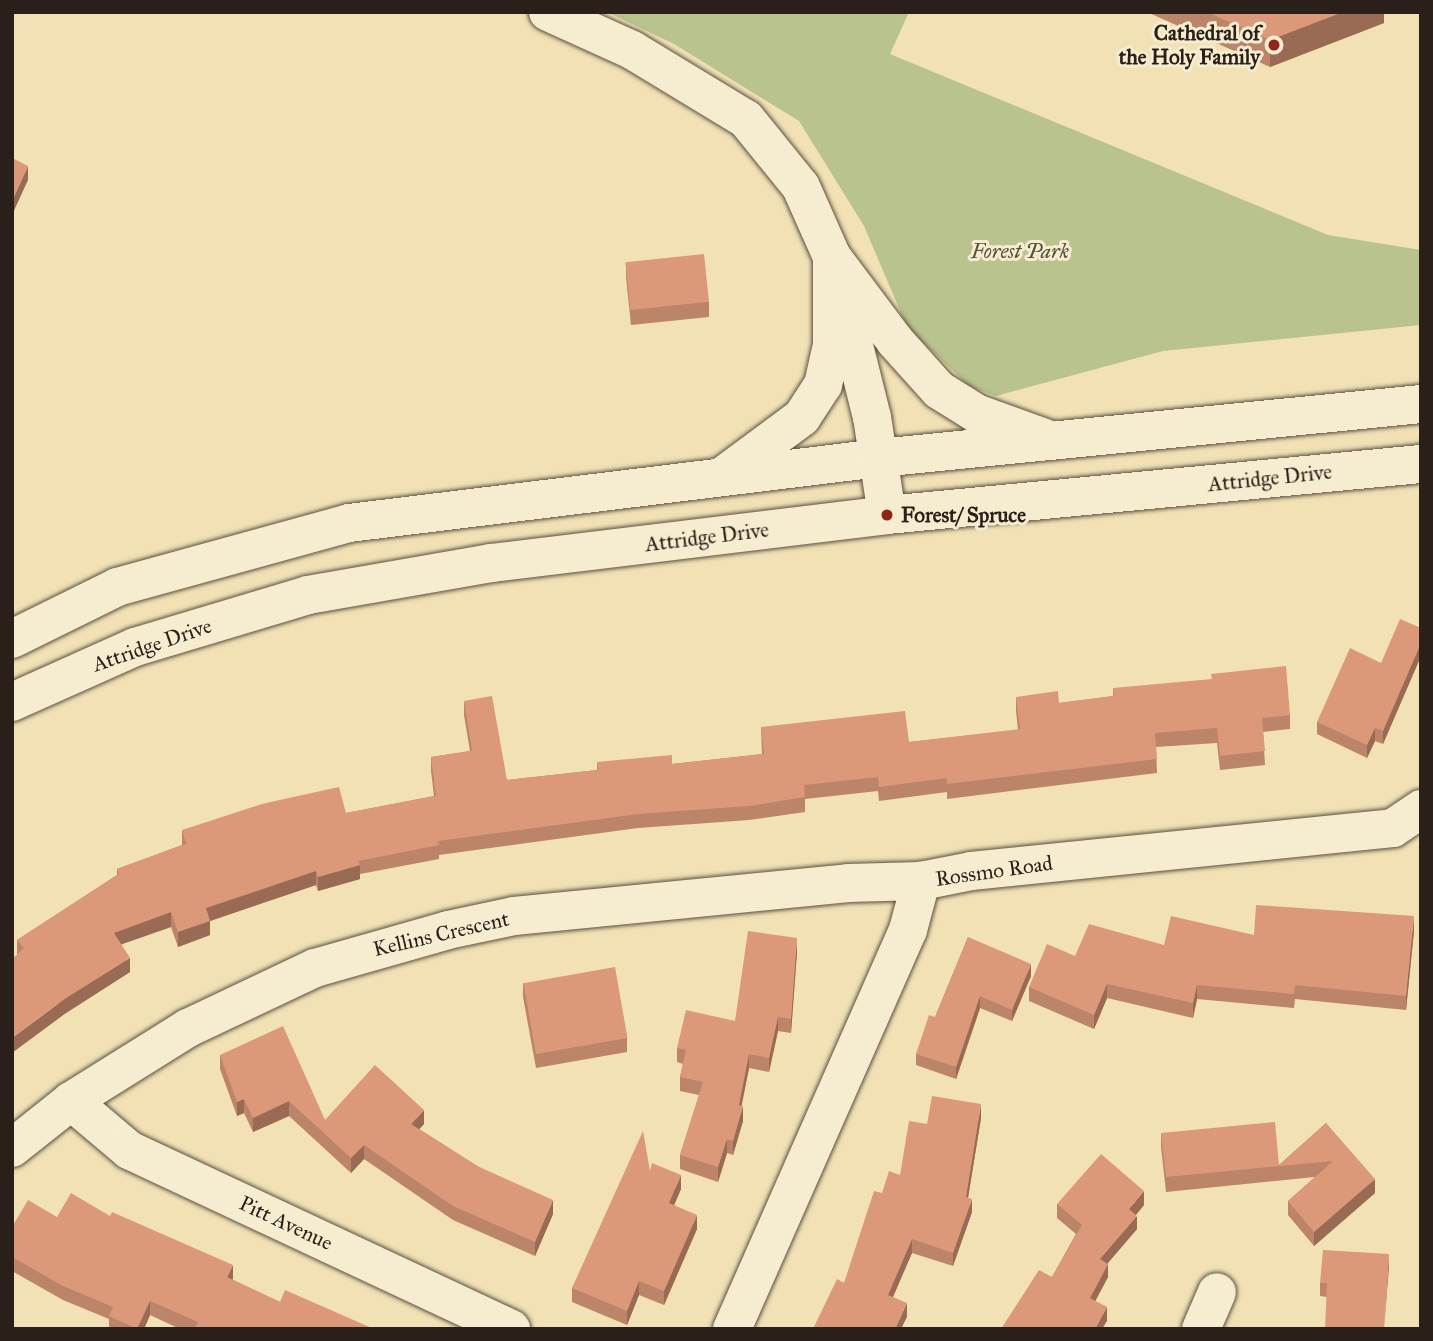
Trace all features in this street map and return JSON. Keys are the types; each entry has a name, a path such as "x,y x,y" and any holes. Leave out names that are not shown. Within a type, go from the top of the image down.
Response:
{"main road":[{"path":"548,12 632,50 746,119 801,187 832,257 879,458 887,515"},
{"path":"832,257 895,341 939,390 976,413 1056,442"},
{"path":"723,475 802,417 823,385 832,345 832,257"},
{"path":"12,639 117,587 349,523 723,475 1421,404"},
{"name":"Attridge Drive","path":"12,702 135,647 308,595 491,564 887,515 1421,464"},
{"name":"Rossmo Road","path":"732,1329 908,930 921,881 971,871 1393,828 1421,809"},
{"name":"Kellins Crescent","path":"12,1148 71,1101 199,1022 315,968 380,947 514,916 848,883 921,881"},
{"name":"Pitt Avenue","path":"71,1101 129,1150 511,1329"},
{"path":"1201,1329 1217,1292"}],"green space":[{"name":"Forest Park","path":"607,12 909,12 890,54 1328,235 1421,250 1421,325 1163,351 996,396 969,386 907,327 864,226 799,121 674,44"}],"building":[{"path":"1207,12 1343,12 1270,40"},
{"path":"12,158 28,166 12,201"},
{"path":"704,254 709,302 630,310 625,262"},
{"path":"1400,619 1421,628 1421,643 1383,731 1375,728 1367,745 1317,722 1350,648 1381,663"},
{"path":"1286,666 1290,715 1262,718 1265,751 1220,756 1217,728 1155,733 1157,759 947,784 947,778 879,787 878,777 804,785 805,797 749,806 638,814 438,841 439,845 358,861 360,865 318,877 316,871 206,908 210,921 178,932 171,912 114,933 130,958 66,998 12,1038 12,959 24,948 17,940 119,874 117,869 186,844 182,830 262,804 339,787 346,813 436,796 431,757 472,751 464,701 492,696 507,780 598,770 597,762 672,755 672,764 764,754 761,727 905,711 909,742 1020,729 1016,697 1058,691 1059,703 1114,696 1113,688 1212,679 1211,674"},
{"path":"1256,905 1414,916 1406,996 1295,985 1294,994 1197,985 1193,1003 1107,984 1094,1015 1029,987 1047,944 1075,956 1089,924 1164,945 1171,916 1254,935"},
{"path":"748,931 797,938 791,1019 778,1017 769,1058 749,1054 739,1105 743,1106 733,1141 727,1139 718,1167 680,1155 703,1082 680,1077 686,1050 677,1048 686,1010 735,1021"},
{"path":"968,937 1031,964 1012,1010 980,996 956,1067 916,1054 929,1015 935,1017"},
{"path":"615,967 628,1038 536,1054 523,983"},
{"path":"283,1026 325,1120 375,1065 424,1110 411,1124 477,1166 553,1200 535,1242 453,1206 364,1145 351,1158 289,1101 253,1118 244,1099 237,1102 220,1055"},
{"path":"932,1096 981,1104 966,1197 972,1199 953,1253 912,1239 888,1295 907,1303 895,1329 813,1329 837,1279 844,1283 874,1191 882,1193 889,1171 900,1175 909,1121 927,1124"},
{"path":"1275,1122 1279,1165 1326,1123 1375,1179 1314,1232 1288,1201 1333,1161 1166,1177 1161,1133"},
{"path":"643,1131 650,1171 652,1163 681,1175 669,1203 697,1215 664,1291 639,1281 627,1311 572,1288"},
{"path":"1101,1154 1144,1191 1129,1209 1137,1216 1100,1259 1108,1264 1090,1298 1107,1307 1095,1329 1001,1329 1039,1270 1052,1277 1082,1225 1057,1204"},
{"path":"71,1193 110,1216 112,1212 233,1265 227,1277 280,1302 285,1290 374,1329 195,1329 198,1322 150,1301 137,1329 109,1316 113,1307 63,1286 12,1257 12,1227 28,1200 57,1217"},
{"path":"1323,1250 1389,1254 1384,1329 1325,1329 1327,1283 1320,1283"}],"place":[{"name":"Cathedral of the Holy Family","path":"1274,45"},
{"name":"Forest/ Spruce","path":"887,515"}]}
